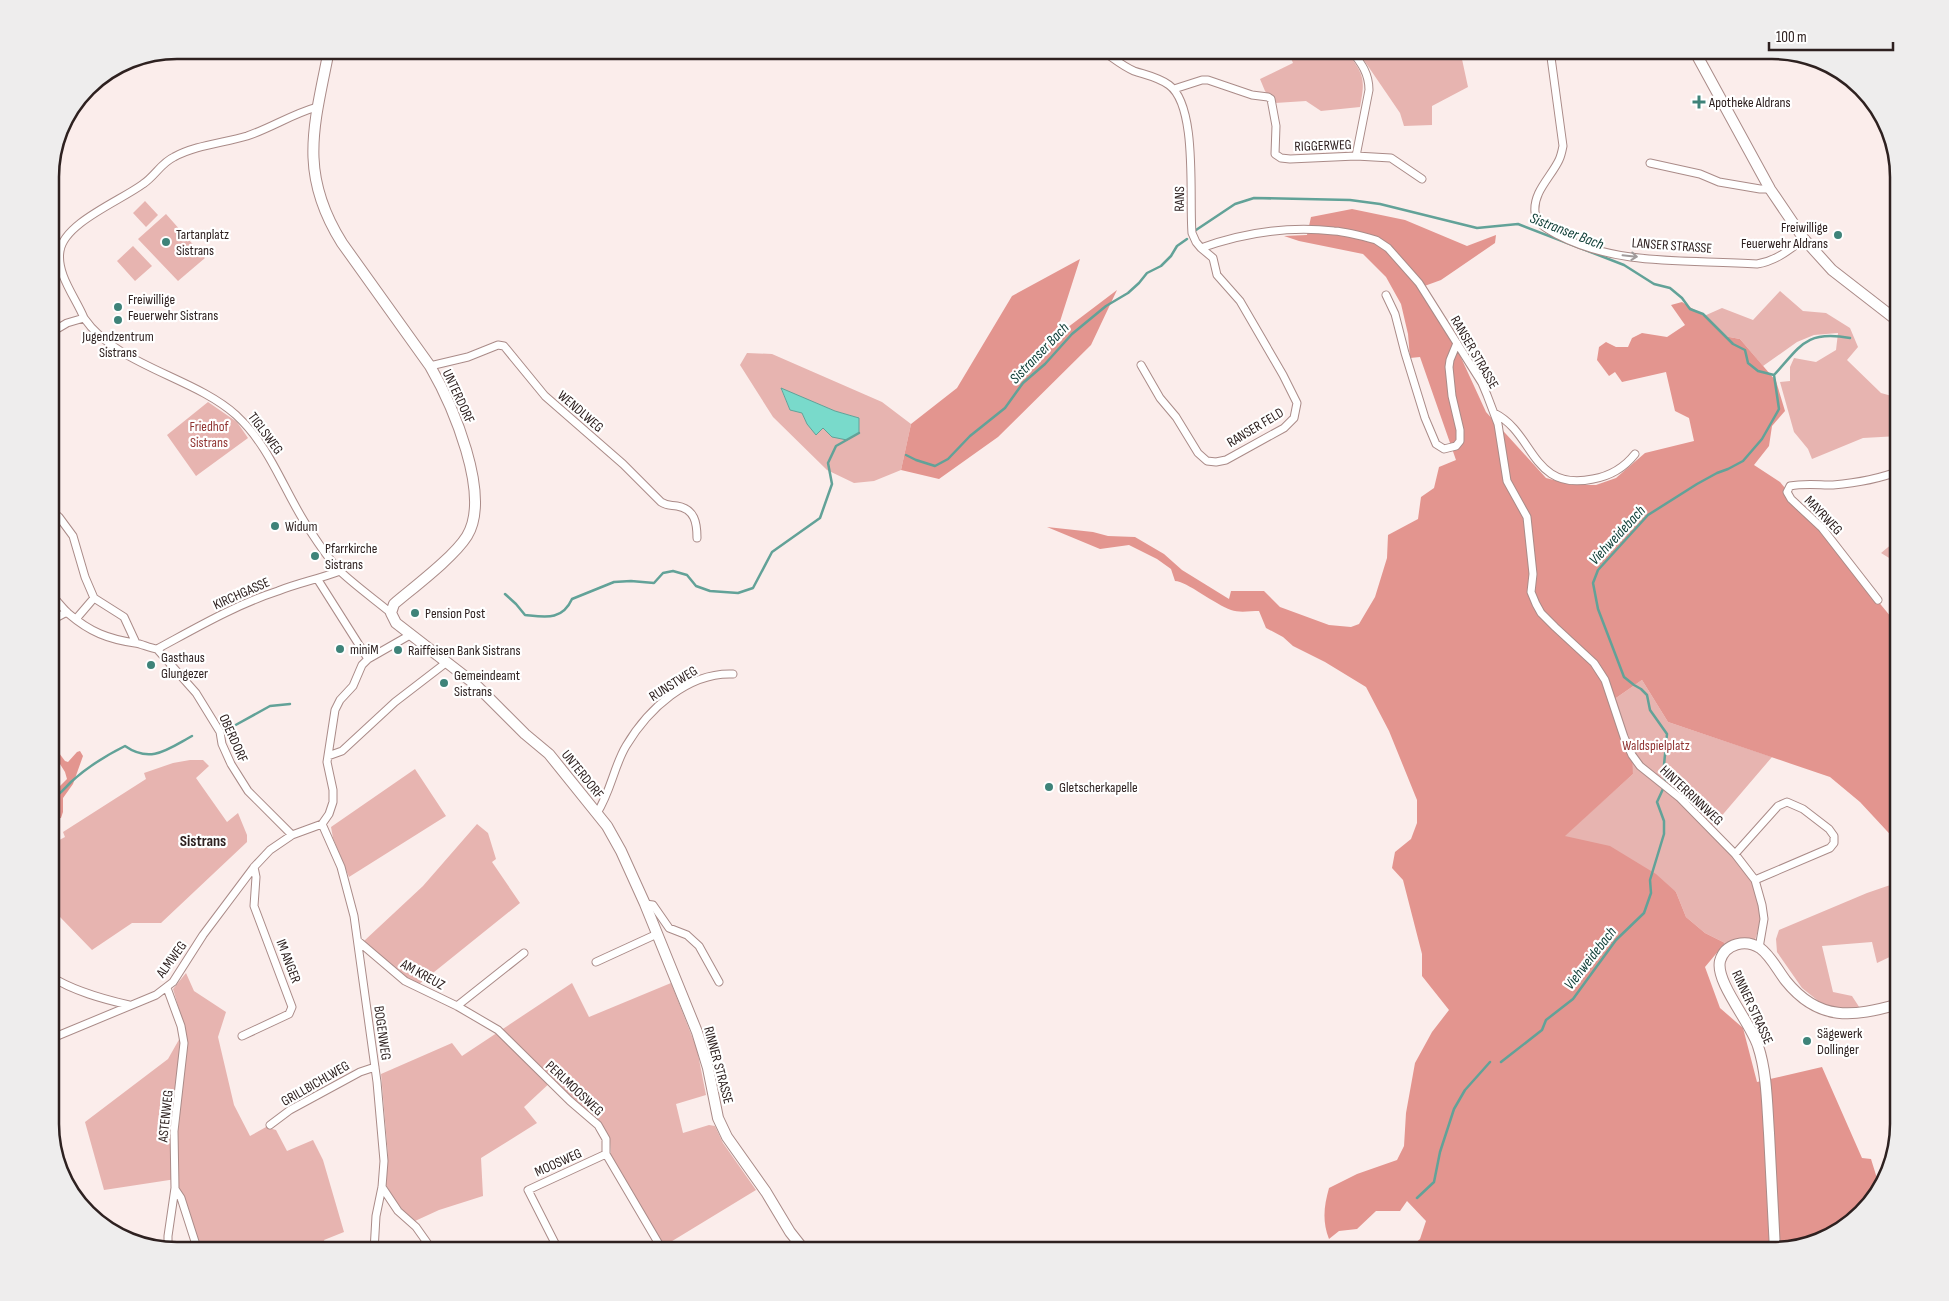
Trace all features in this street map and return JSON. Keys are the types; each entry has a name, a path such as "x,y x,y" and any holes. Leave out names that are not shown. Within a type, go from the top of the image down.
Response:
{"main road":[{"name":"UNTERDORF","path":"327,59 317,107 313,138 313,166 324,208 335,232 430,366 449,402 461,431 472,484 473,519 470,529 460,545 394,604 391,613 393,620 476,685 525,734 549,754 597,813 617,842 657,934"},
{"path":"1699,59 1770,189 1804,239 1834,271 1890,315"},
{"name":"RINNER STRASSE","path":"657,934 701,1042 722,1128 798,1242"},
{"name":"RINNER STRASSE","path":"1759,948 1743,943 1730,946 1723,954 1720,968 1726,986 1752,1030 1759,1047 1767,1099 1775,1242"},
{"path":"1759,948 1796,992 1805,1000 1824,1010 1837,1014 1855,1014 1890,1006"}],"street":[{"path":"1114,59 1127,68 1159,79 1174,88"},
{"path":"1356,156 1369,90 1367,72 1358,59"},
{"name":"LANSER STRASSE","path":"1551,59 1564,146 1559,159 1539,193 1535,210 1539,221 1547,229 1570,241 1614,255 1681,261 1757,264 1767,263 1804,239"},
{"name":"RIGGERWEG","path":"1174,88 1208,80 1252,95 1268,97 1271,100 1276,126 1274,150 1276,157 1290,159 1356,156 1390,158 1422,180"},
{"name":"RANS","path":"1174,88 1182,105 1187,126 1191,169 1192,233 1196,242 1202,248"},
{"name":"TIGLSWEG","path":"317,107 296,113 249,135 176,156 163,164 142,185 71,229 61,245 60,259 63,273 90,328 140,362 208,396 237,416 260,443 274,464 287,492 309,529 340,571 391,613"},
{"path":"1650,163 1700,174 1719,182 1770,189"},
{"name":"RANSER STRASSE","path":"1202,248 1225,240 1262,233 1294,230 1336,231 1382,243 1419,283 1482,383 1494,413 1503,447 1507,481 1527,517 1533,574 1531,592 1533,598 1541,613 1594,663 1605,680 1632,755"},
{"name":"RANSER FELD","path":"1141,364 1160,398 1176,417 1198,452 1206,461 1221,461 1231,457 1284,428 1294,418 1297,403 1290,386 1240,301 1217,275 1213,258 1202,248"},
{"path":"1386,295 1396,314 1405,353 1425,418 1436,444 1444,449 1456,446 1460,437 1452,396 1449,367 1457,343"},
{"path":"59,328 84,318"},
{"name":"WENDLWEG","path":"430,366 468,357 498,345 504,346 549,400 623,464 661,502 668,506 680,507 689,511 696,519 697,538"},
{"path":"1494,413 1510,423 1548,472 1562,478 1576,481 1604,476 1624,466 1634,454"},
{"name":"MAYRWEG","path":"1878,600 1822,528 1791,499 1787,492 1790,486 1861,481 1890,474"},
{"path":"59,517 74,536 85,578 94,598 124,617 136,643"},
{"name":"KIRCHGASSE","path":"157,649 233,610 278,591 318,580 340,571"},
{"path":"318,580 368,659"},
{"path":"76,619 94,598"},
{"path":"59,604 85,626 106,637 157,649"},
{"path":"59,616 67,612"},
{"path":"254,867 270,850 292,835 322,824 329,814 333,790 327,762 337,705 353,686 362,665 368,659 410,635"},
{"name":"OBERDORF","path":"157,649 196,693 220,732 222,744 231,764 248,792 292,835"},
{"path":"328,756 342,751 395,702 446,662"},
{"name":"RUNSTWEG","path":"597,813 607,795 625,747 651,712 662,702 707,677 716,674 733,674"},
{"name":"HINTERRINNWEG","path":"1632,755 1640,766 1680,798 1735,854 1755,880 1764,919 1759,948"},
{"path":"1735,854 1778,806 1784,803 1791,802 1803,808 1832,832 1834,843 1830,848 1755,880"},
{"name":"BOGENWEG","path":"322,824 341,867 354,916 375,1067 384,1153 382,1187 376,1216 375,1242"},
{"name":"ALMWEG","path":"59,1035 156,995 167,988 185,966 203,935 254,867"},
{"name":"IM ANGER","path":"242,1036 289,1014 292,1007 254,906 256,876 254,867"},
{"path":"645,904 653,905 669,928 696,942 719,982"},
{"path":"596,962 657,934"},
{"name":"AM KREUZ","path":"358,941 405,981 457,1006 498,1030"},
{"path":"457,1006 524,953"},
{"path":"59,982 84,992 129,1005"},
{"name":"ASTENWEG","path":"167,988 183,1033 180,1091 174,1131 174,1188 168,1241"},
{"name":"PERLMOOSWEG","path":"498,1030 570,1101 598,1125 606,1139 606,1154 658,1242"},
{"name":"GRILLBICHLWEG","path":"270,1125 295,1107 360,1072 375,1067"},
{"name":"MOOSWEG","path":"554,1242 528,1190 606,1154"},
{"path":"382,1187 398,1211 416,1227 426,1242"},
{"path":"174,1188 181,1198 195,1242"}],"green space":[{"path":"1291,59 1352,59 1362,76 1363,82 1360,107 1321,111 1306,101 1275,103 1265,91 1260,79 1293,63"},
{"path":"1363,59 1462,59 1468,87 1432,106 1432,125 1404,126 1400,113"},
{"path":"145,201 158,215 146,227 133,213"},
{"name":"Tartanplatz Sistrans","path":"166,214 205,258 178,281 138,239"},
{"path":"133,246 152,266 135,281 117,261"},
{"path":"1780,291 1803,311 1826,313 1850,328 1858,347 1847,360 1881,393 1890,396 1890,436 1863,438 1812,459 1808,449 1794,432 1780,382 1790,381 1790,367 1794,358 1816,362 1836,350 1838,333 1814,335 1797,342 1763,366 1740,339 1724,336 1704,316 1722,308 1753,320"},
{"path":"747,353 772,354 882,402 911,424 901,470 874,481 854,483 827,470 773,417 740,365","holes":["781,389 835,411 859,418 823,427 807,424 802,413 790,410"]},
{"name":"Friedhof Sistrans","path":"208,402 237,422 248,438 196,476 167,435"},
{"path":"1890,546 1890,558 1881,553"},
{"name":"Waldspielplatz","path":"1642,680 1668,722 1772,757 1713,826 1667,780 1664,781 1755,880 1761,921 1755,940 1725,943 1705,933 1686,917 1676,892 1564,836 1633,774 1616,698"},
{"path":"203,760 209,766 196,778 227,822 238,813 247,835 247,842 161,923 132,923 92,950 59,915 59,840 65,837 63,832 146,779 144,773 173,763"},
{"path":"415,769 446,816 349,877 333,838 331,827"},
{"path":"477,824 488,833 496,859 492,862 520,903 418,985 398,975 364,941 423,886"},
{"path":"1890,885 1890,957 1877,963 1872,942 1822,946 1833,992 1852,996 1865,1016 1827,1008 1802,988 1777,952 1776,939 1779,930"},
{"path":"186,973 194,991 226,1012 218,1037 234,1105 250,1136 266,1127 276,1130 287,1151 313,1140 323,1160 344,1232 324,1240 325,1242 198,1242 176,1179 104,1190 85,1122 168,1059 185,1029 173,989"},
{"path":"572,983 589,1017 671,983 697,1049 706,1095 676,1104 683,1133 709,1125 715,1126 723,1143 756,1190 671,1242 662,1242 611,1157 610,1141 600,1122 573,1101 553,1080 524,1107 537,1123 481,1158 483,1196 439,1210 415,1221 401,1211 386,1185 388,1155 381,1074 452,1043 462,1056"}],"shaded area":[{"path":"1352,209 1405,220 1467,246 1496,235 1495,243 1441,280 1419,288 1452,338 1486,412 1546,478 1573,485 1596,485 1616,478 1645,453 1694,441 1689,418 1675,411 1666,372 1622,382 1615,372 1609,376 1597,360 1599,347 1606,342 1616,347 1628,347 1632,338 1642,333 1667,337 1685,325 1671,305 1682,302 1704,316 1724,336 1740,339 1776,381 1785,411 1772,426 1769,446 1754,465 1780,482 1890,616 1890,834 1860,802 1830,777 1668,722 1642,680 1616,698 1632,755 1633,774 1565,836 1610,846 1656,874 1676,892 1686,917 1705,933 1725,943 1705,967 1720,1008 1743,1028 1757,1082 1822,1067 1862,1158 1871,1159 1877,1178 1861,1202 1850,1213 1824,1230 1795,1240 1772,1242 1416,1242 1420,1239 1426,1221 1407,1201 1400,1211 1376,1211 1357,1229 1339,1231 1329,1239 1325,1226 1325,1213 1329,1188 1357,1174 1397,1160 1404,1146 1406,1113 1415,1063 1432,1032 1449,1010 1422,976 1422,954 1403,880 1392,868 1395,852 1411,839 1417,823 1417,800 1389,731 1366,687 1325,662 1293,646 1283,637 1266,628 1259,611 1241,612 1231,610 1186,585 1175,581 1171,569 1157,559 1129,545 1100,549 1047,527 1093,532 1108,536 1135,537 1164,554 1182,570 1229,599 1231,591 1264,591 1280,607 1329,625 1351,627 1359,624 1375,597 1387,558 1388,535 1418,519 1421,497 1434,488 1439,467 1456,460 1420,357 1410,358 1408,334 1401,304 1386,277 1363,254 1299,241 1284,236 1307,235 1311,217"},
{"path":"1080,259 1055,337 1117,290 1091,345 998,437 939,479 901,470 911,424 957,388 1012,296"},
{"path":"80,751 83,756 73,784 63,798 63,812 61,818 59,818 59,787 67,779 59,762 59,753 68,762"}],"water":[{"path":"781,388 835,411 859,418 859,433 847,440 832,437 823,428 816,435 807,424 802,413 790,410"}],"waterway":[{"name":"Sistranser Bach","path":"1196,230 1235,204 1254,198 1350,200 1380,204 1477,228 1518,224 1624,265 1654,284 1670,288 1682,298 1690,309 1703,314 1733,344 1745,350 1748,363 1758,371 1774,375 1798,348 1813,339 1823,336 1850,338"},
{"name":"Sistranser Bach","path":"906,455 935,466 948,459 970,436 1005,408 1023,383 1045,364 1072,334 1106,306 1128,293 1147,273 1161,266 1171,256 1177,246 1187,239"},
{"name":"Viehweidebach","path":"1665,781 1664,765 1667,734 1650,710 1647,695 1624,677 1598,609 1593,583 1598,570 1648,515 1697,484 1743,461 1762,439 1779,409 1774,375"},
{"name":"Sistranser Bach","path":"505,594 525,615 546,617 563,611 572,599 614,582 654,583 663,573 673,571 687,575 696,586 710,591 738,593 753,588 772,552 820,518 832,484 828,463 836,446 859,433"},
{"name":"Sistranser Bach","path":"232,727 270,706 290,704"},
{"name":"Sistranser Bach","path":"59,794 90,767 125,746 143,754 159,753 192,736"},
{"name":"Viehweidebach","path":"1501,1062 1542,1030 1546,1020 1573,999 1616,940 1644,913 1651,893 1650,880 1664,834 1664,821 1657,802 1663,789"},
{"name":"Viehweidebach","path":"1417,1198 1434,1182 1440,1152 1454,1109 1465,1090 1490,1062"}],"place":[{"name":"Apotheke Aldrans","path":"1699,102"},
{"name":"Freiwillige Feuerwehr Aldrans","path":"1838,235"},
{"name":"Tartanplatz Sistrans","path":"166,242"},
{"name":"Freiwillige Feuerwehr Sistrans","path":"118,307"},
{"name":"Jugendzentrum Sistrans","path":"118,320"},
{"name":"Widum","path":"275,526"},
{"name":"Pfarrkirche Sistrans","path":"315,556"},
{"name":"Pension Post","path":"415,613"},
{"name":"miniM","path":"340,649"},
{"name":"Raiffeisen Bank Sistrans","path":"398,650"},
{"name":"Gasthaus Glungezer","path":"151,665"},
{"name":"Gemeindeamt Sistrans","path":"444,683"},
{"name":"Gletscherkapelle","path":"1049,787"},
{"name":"Sägewerk Dollinger","path":"1807,1041"}],"district":[{"name":"Sistrans","path":"203,840"}]}
